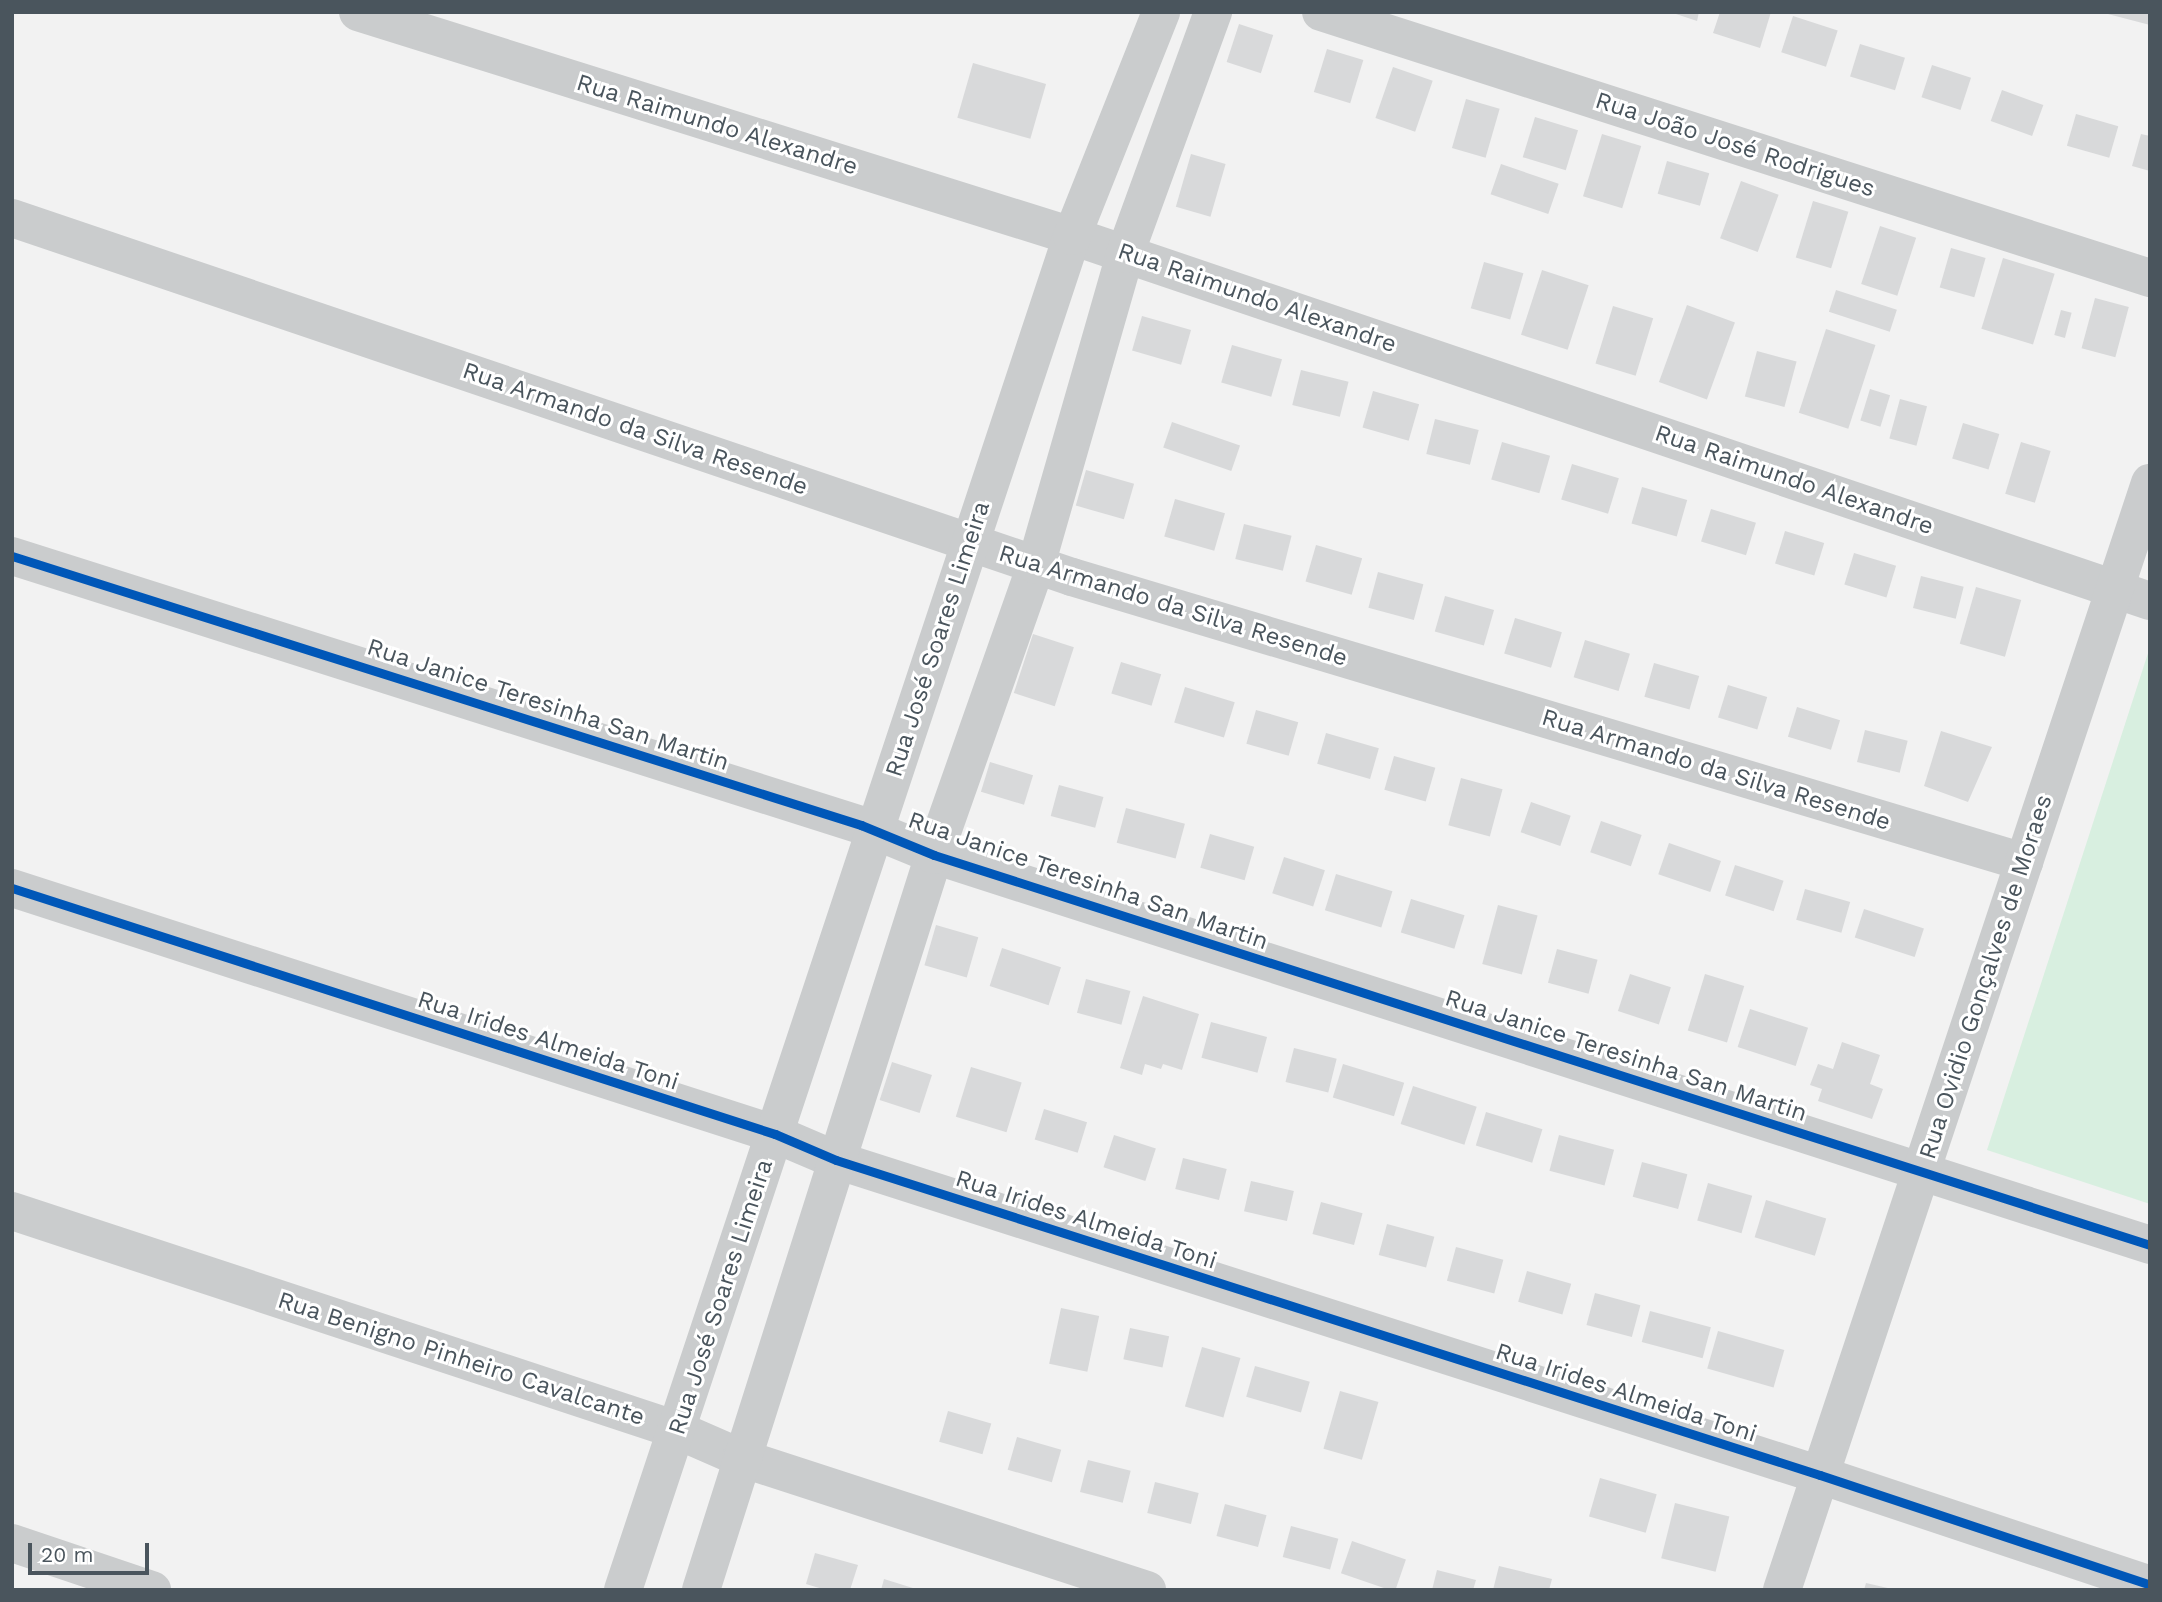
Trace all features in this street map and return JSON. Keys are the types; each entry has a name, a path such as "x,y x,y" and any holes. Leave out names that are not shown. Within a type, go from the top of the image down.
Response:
{"street":[{"name":"Rua Raimundo Alexandre","path":"358,12 1072,236 2150,601"},
{"name":"Rua José Soares Limeira","path":"623,1590 1072,236 1161,12"},
{"path":"701,1590 934,855 1036,565 1125,254 1213,12"},
{"name":"Rua João José Rodrigues","path":"1321,12 2150,278"},
{"name":"Rua Armando da Silva Resende","path":"12,218 1036,565 2024,862"},
{"name":"Rua Ovidio Gonçalves de Moraes","path":"1782,1590 2150,483"},
{"name":"Rua Janice Teresinha San Martin","path":"12,556 876,830 934,855 2150,1245"},
{"name":"Rua Irides Almeida Toni","path":"12,888 775,1134 836,1160 1820,1475 2150,1585"},
{"name":"Rua Benigno Pinheiro Cavalcante","path":"12,1211 677,1430 741,1458 1147,1590"},
{"path":"12,1543 152,1590"}],"green space":[{"path":"2150,647 2150,1204 1987,1150"}],"building":[{"path":"1670,12 1699,12 1697,21"},
{"path":"1720,12 1771,12 1760,48 1713,33"},
{"path":"2150,12 2150,25 2104,13"},
{"path":"1793,16 1838,31 1826,67 1781,52"},
{"path":"1239,24 1273,35 1261,73 1227,62"},
{"path":"1860,44 1905,58 1895,90 1850,77"},
{"path":"1327,49 1363,60 1350,103 1314,92"},
{"path":"973,63 1046,84 1030,139 957,118"},
{"path":"1932,65 1971,78 1960,110 1921,97"},
{"path":"1393,67 1433,81 1415,132 1375,118"},
{"path":"2002,90 2043,105 2032,136 1991,121"},
{"path":"1466,99 1500,109 1486,158 1452,148"},
{"path":"2076,114 2118,126 2109,158 2067,146"},
{"path":"1535,117 1578,130 1566,170 1523,157"},
{"path":"1602,134 1641,146 1622,208 1583,196"},
{"path":"2141,134 2150,136 2150,171 2132,166"},
{"path":"1191,154 1226,164 1210,217 1176,207"},
{"path":"1667,161 1709,173 1700,206 1658,194"},
{"path":"1501,164 1559,184 1548,214 1491,194"},
{"path":"1741,181 1779,195 1758,252 1720,238"},
{"path":"1813,201 1848,212 1831,268 1796,257"},
{"path":"1880,226 1916,238 1897,296 1861,284"},
{"path":"1951,248 1986,258 1974,297 1940,287"},
{"path":"2003,258 2055,274 2033,345 1981,329"},
{"path":"1484,262 1523,273 1510,319 1471,308"},
{"path":"1542,270 1589,285 1568,350 1521,335"},
{"path":"1836,290 1897,310 1890,332 1829,312"},
{"path":"2095,298 2129,307 2115,357 2082,348"},
{"path":"1687,305 1735,322 1707,399 1659,382"},
{"path":"1613,306 1653,318 1636,376 1595,363"},
{"path":"2061,310 2072,313 2065,338 2054,335"},
{"path":"1142,316 1191,330 1181,365 1132,351"},
{"path":"1826,329 1875,345 1848,429 1799,413"},
{"path":"1232,345 1282,359 1271,397 1221,382"},
{"path":"1757,351 1797,362 1784,407 1745,396"},
{"path":"1301,370 1349,382 1340,417 1292,405"},
{"path":"1870,389 1890,395 1880,427 1860,421"},
{"path":"1373,391 1419,404 1409,441 1363,428"},
{"path":"1900,399 1927,406 1916,446 1889,439"},
{"path":"1435,419 1479,430 1470,465 1426,454"},
{"path":"1172,422 1240,445 1231,471 1163,448"},
{"path":"1963,423 1999,434 1989,469 1952,458"},
{"path":"1502,442 1550,456 1539,493 1491,479"},
{"path":"2021,442 2051,451 2035,503 2005,494"},
{"path":"1572,464 1619,478 1608,514 1561,499"},
{"path":"1086,470 1134,484 1124,519 1076,506"},
{"path":"1642,487 1687,500 1677,536 1632,524"},
{"path":"1175,499 1225,513 1214,551 1164,536"},
{"path":"1711,509 1756,523 1746,555 1701,542"},
{"path":"1244,524 1292,536 1283,571 1235,559"},
{"path":"1785,531 1824,543 1814,576 1775,564"},
{"path":"1316,545 1362,558 1352,595 1306,582"},
{"path":"1854,553 1896,566 1886,597 1844,585"},
{"path":"1378,572 1423,584 1414,620 1368,608"},
{"path":"1921,576 1964,587 1956,619 1913,608"},
{"path":"1976,587 2021,600 2005,657 1960,644"},
{"path":"1445,596 1494,610 1484,646 1435,632"},
{"path":"1515,618 1562,632 1551,668 1504,653"},
{"path":"1033,634 1074,647 1055,706 1014,693"},
{"path":"1585,640 1630,654 1619,691 1574,677"},
{"path":"1121,662 1161,674 1152,706 1111,694"},
{"path":"1654,663 1699,676 1690,710 1644,697"},
{"path":"1728,685 1767,697 1757,730 1718,718"},
{"path":"1185,687 1235,702 1224,738 1174,722"},
{"path":"1797,707 1840,720 1831,750 1788,737"},
{"path":"1256,710 1298,722 1289,756 1246,744"},
{"path":"1865,730 1908,741 1900,773 1857,762"},
{"path":"1941,731 1992,747 1968,802 1924,786"},
{"path":"1326,733 1379,748 1370,779 1317,764"},
{"path":"1394,756 1435,768 1426,801 1384,790"},
{"path":"990,762 1033,775 1024,805 981,792"},
{"path":"1461,778 1503,789 1490,836 1448,825"},
{"path":"1059,785 1103,797 1095,828 1051,816"},
{"path":"1531,802 1571,816 1560,846 1521,832"},
{"path":"1126,808 1185,824 1176,859 1117,843"},
{"path":"1601,821 1642,835 1631,866 1590,852"},
{"path":"1210,834 1254,847 1245,880 1200,868"},
{"path":"1669,843 1721,861 1710,892 1658,874"},
{"path":"1284,857 1325,870 1313,906 1272,893"},
{"path":"1735,865 1784,881 1774,911 1725,895"},
{"path":"1336,874 1392,891 1381,928 1325,910"},
{"path":"1805,889 1850,902 1841,933 1796,920"},
{"path":"1411,899 1465,915 1454,949 1401,932"},
{"path":"1498,905 1538,916 1522,975 1482,964"},
{"path":"1864,909 1924,928 1915,957 1855,938"},
{"path":"936,925 978,937 967,978 924,965"},
{"path":"1002,948 1061,967 1049,1005 990,986"},
{"path":"1557,949 1598,960 1589,994 1548,983"},
{"path":"1630,974 1671,987 1659,1024 1618,1011"},
{"path":"1705,974 1744,986 1727,1042 1688,1030"},
{"path":"1086,979 1130,991 1121,1025 1077,1013"},
{"path":"1143,996 1199,1014 1182,1070 1163,1064 1161,1069 1145,1064 1142,1075 1120,1068"},
{"path":"1750,1009 1808,1028 1796,1066 1738,1047"},
{"path":"1211,1022 1267,1037 1257,1073 1201,1058"},
{"path":"1842,1042 1880,1055 1870,1084 1883,1089 1872,1119 1818,1101 1822,1089 1810,1085 1818,1064 1833,1069"},
{"path":"1294,1048 1337,1059 1328,1093 1286,1082"},
{"path":"892,1062 932,1075 920,1113 880,1100"},
{"path":"1343,1064 1404,1083 1394,1116 1333,1097"},
{"path":"971,1067 1022,1082 1006,1132 956,1117"},
{"path":"1413,1086 1477,1107 1464,1145 1401,1124"},
{"path":"1044,1109 1087,1122 1078,1153 1035,1140"},
{"path":"1486,1112 1542,1129 1532,1163 1476,1145"},
{"path":"1114,1135 1156,1149 1145,1181 1103,1167"},
{"path":"1559,1135 1614,1150 1604,1185 1549,1171"},
{"path":"1183,1158 1227,1169 1219,1200 1175,1189"},
{"path":"1642,1162 1687,1174 1678,1209 1633,1197"},
{"path":"1251,1181 1294,1191 1287,1221 1244,1211"},
{"path":"1708,1183 1752,1196 1741,1233 1697,1220"},
{"path":"1766,1200 1826,1218 1815,1256 1755,1237"},
{"path":"1321,1202 1363,1213 1354,1245 1312,1234"},
{"path":"1387,1224 1434,1237 1426,1268 1379,1255"},
{"path":"1456,1247 1503,1260 1494,1293 1447,1281"},
{"path":"1527,1271 1571,1284 1562,1314 1518,1302"},
{"path":"1595,1293 1640,1305 1632,1337 1586,1325"},
{"path":"1061,1308 1099,1316 1087,1372 1049,1364"},
{"path":"1650,1311 1711,1327 1703,1358 1642,1342"},
{"path":"1130,1328 1169,1336 1162,1368 1123,1359"},
{"path":"1718,1331 1784,1350 1774,1388 1707,1368"},
{"path":"1202,1347 1240,1358 1223,1418 1185,1407"},
{"path":"1255,1366 1310,1382 1301,1412 1246,1397"},
{"path":"1340,1391 1378,1402 1362,1460 1323,1449"},
{"path":"948,1411 991,1423 982,1454 939,1442"},
{"path":"1017,1437 1061,1450 1052,1482 1008,1470"},
{"path":"1088,1460 1131,1471 1123,1503 1080,1492"},
{"path":"1600,1478 1657,1494 1646,1533 1589,1516"},
{"path":"1155,1482 1199,1493 1191,1524 1147,1513"},
{"path":"1675,1503 1729,1517 1716,1572 1661,1558"},
{"path":"1225,1504 1267,1515 1258,1547 1216,1536"},
{"path":"1291,1526 1338,1539 1330,1570 1283,1557"},
{"path":"1352,1541 1406,1560 1395,1590 1341,1573"},
{"path":"815,1553 858,1565 850,1590 826,1590 806,1584"},
{"path":"1499,1566 1552,1579 1549,1590 1493,1590"},
{"path":"1437,1570 1476,1580 1473,1590 1432,1590"},
{"path":"884,1579 916,1589 916,1590 881,1590"},
{"path":"1866,1583 1892,1589 1892,1590 1864,1590"}],"cycle path":[{"path":"12,556 861,825 934,855 2150,1245"},
{"path":"12,888 775,1134 836,1160 1820,1475 2150,1585"}]}
